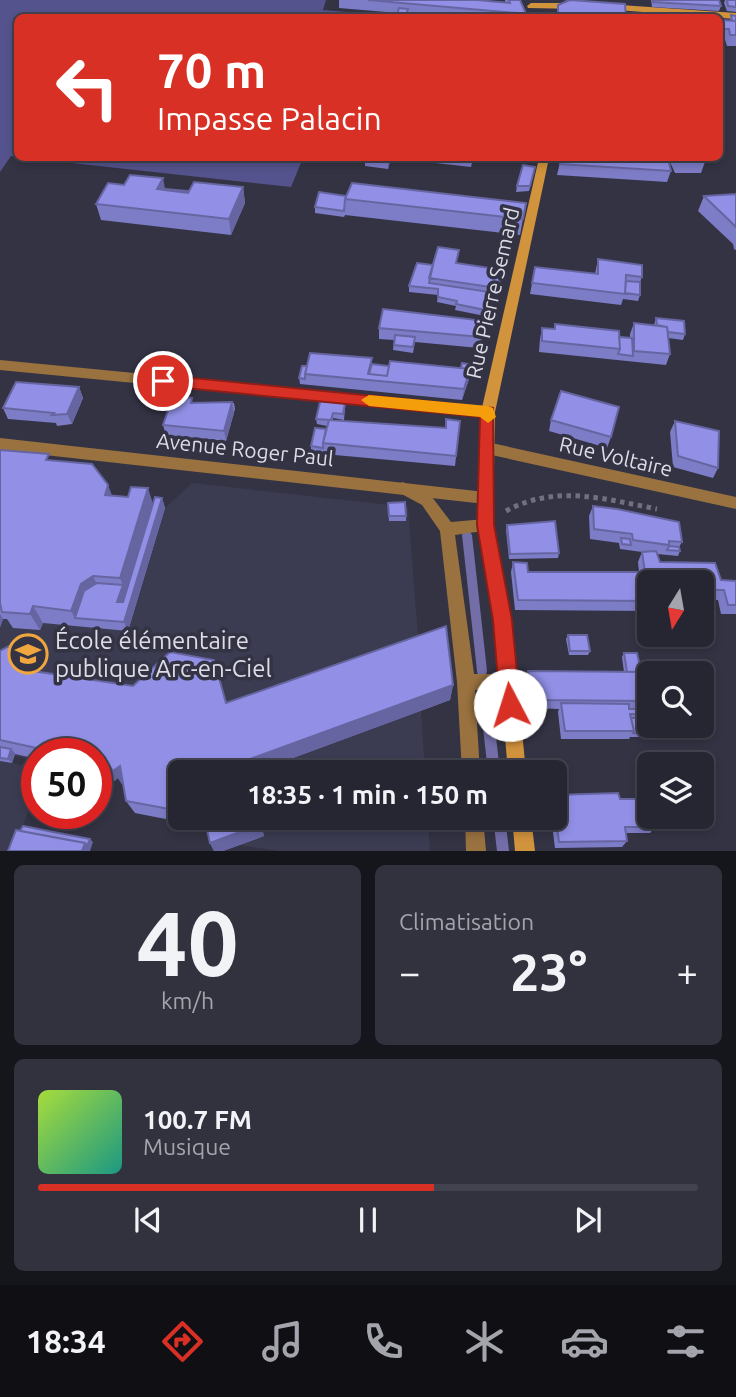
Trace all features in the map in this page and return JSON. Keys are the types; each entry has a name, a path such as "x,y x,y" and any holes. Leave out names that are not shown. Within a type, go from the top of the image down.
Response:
{"main road":[{"path":"528,3 588,6"},
{"path":"601,7 706,14"},
{"name":"Rue Pierre Semard","path":"516,760 503,620 485,525 488,412 543,161"},
{"path":"523,830 525,851"}],"street":[{"path":"0,365 488,412"},
{"name":"Avenue Roger Paul","path":"0,444 485,498"},
{"name":"Rue Voltaire","path":"487,448 736,503"},
{"path":"402,487 428,501 447,529 466,682 470,760"},
{"path":"447,529 485,525"},
{"path":"466,682 508,682"},
{"path":"475,830 476,851"}],"path":[{"path":"485,525 521,501 544,494 571,494 658,509"}],"shaded area":[{"path":"0,0 326,0 323,10 371,14 14,14 14,156 11,156 0,172"},
{"path":"53,161 302,161 291,187"},
{"path":"0,468 115,503 165,508 192,483 408,507 419,650 450,700 421,711 424,760 168,760 168,820 135,813 128,779 122,784 117,778 112,782 112,738 21,738 21,757 15,756 12,763 21,765 22,829 13,851 0,851"},
{"path":"214,830 429,830 430,851 278,851 240,845"}],"building":[{"path":"368,0 477,0 510,3 509,0 520,0 526,14"},
{"path":"570,0 625,4 626,14 558,13 558,5"},
{"path":"719,0 721,6 653,2"},
{"path":"727,0 736,0 736,7 728,6"},
{"path":"399,8 408,9 406,14 397,14"},
{"path":"723,20 736,21 736,35 730,35 729,29 723,29"},
{"path":"560,161 669,161 671,171 560,164"},
{"path":"523,165 535,167 530,186 517,186"},
{"path":"130,175 163,178 157,189 188,193 194,182 243,187 229,219 96,204 108,183 124,185"},
{"path":"352,183 526,203 523,219 345,199"},
{"path":"165,189 189,191 188,193"},
{"path":"319,192 346,196 344,211 315,207"},
{"path":"736,194 736,227 704,196"},
{"path":"438,247 459,250 456,263 503,270 497,288 429,278"},
{"path":"598,259 642,265 642,277 626,275 625,294 532,283 535,267 598,274"},
{"path":"417,263 433,265 429,283 496,293 490,311 438,297 438,289 409,286"},
{"path":"626,281 640,282 640,295 625,293"},
{"path":"383,309 485,321 481,337 379,328"},
{"path":"656,318 684,321 685,334 668,332 667,327 657,325"},
{"path":"634,323 667,327 670,354 634,351"},
{"path":"555,324 619,331 620,349 542,341 542,328 555,329"},
{"path":"395,335 415,337 413,347 394,345"},
{"path":"619,337 632,338 633,356 618,354"},
{"path":"310,353 372,358 368,374 387,376 390,361 470,369 464,389 305,374"},
{"path":"462,363 473,365 469,374 470,369 461,368"},
{"path":"372,364 389,366 387,376 369,374"},
{"path":"302,366 307,366 305,379 299,378"},
{"path":"16,382 79,387 67,414 52,415 54,413 3,408"},
{"path":"561,391 619,407 611,437 551,420"},
{"path":"173,396 192,398 191,403 232,402 224,431 163,425"},
{"path":"321,398 346,398 343,414 333,413 331,420 316,419"},
{"path":"446,419 460,421 456,456 323,443 329,420 446,428"},
{"path":"675,421 719,431 718,468 678,456"},
{"path":"315,428 326,429 323,448 311,446"},
{"path":"0,450 49,454 46,460 92,464 108,485 105,495 128,497 131,487 148,488 120,578 93,576 81,584 71,611 33,606 30,614 2,612"},
{"path":"155,497 162,498 124,622 75,618 84,591 97,583 123,585 117,602 123,602"},
{"path":"405,502 406,516 389,516 388,503"},
{"path":"593,506 679,522 682,542 669,541 669,545 633,540 632,534 594,529"},
{"path":"555,521 559,553 510,554 507,525"},
{"path":"621,538 630,539 631,545 622,544"},
{"path":"669,546 679,547 680,551 667,550"},
{"path":"656,551 660,562 715,563 721,580 736,581 736,605 728,605 724,590 714,590 714,570 645,570 642,552"},
{"path":"513,562 527,563 528,572 637,572 637,601 518,600"},
{"path":"446,626 453,685 247,760 168,760 168,809 126,801 120,766 112,770 112,738 21,738 21,745 0,740 0,651 9,646 15,657 27,659 33,671 133,686 170,652 214,660 226,703"},
{"path":"568,635 587,635 590,651 570,651"},
{"path":"624,653 637,653 637,672 627,672"},
{"path":"528,671 637,672 637,701 533,700"},
{"path":"561,703 629,704 629,709 637,709 637,714 630,714 634,731 565,731"},
{"path":"631,718 636,718 637,733 633,733"},
{"path":"0,747 11,749 8,759 0,758"},
{"path":"618,793 620,799 637,799 637,827 625,827 627,841 559,842 558,830 567,830 567,795"},
{"path":"38,829 90,839 87,846 85,843 20,831"},
{"path":"16,830 85,843 82,851 8,851"},
{"path":"207,830 245,830 210,843"}],"waterway":[{"path":"467,535 482,671"},
{"path":"488,719 493,760"},
{"path":"501,830 503,851"}],"slow traffic":[{"path":"369,400 488,412 488,417"}],"place":[{"name":"École élémentaire publique Arc-en-Ciel","path":"28,654"}],"route":[{"path":"163,381 488,412 485,525 503,620 510,705"}]}
